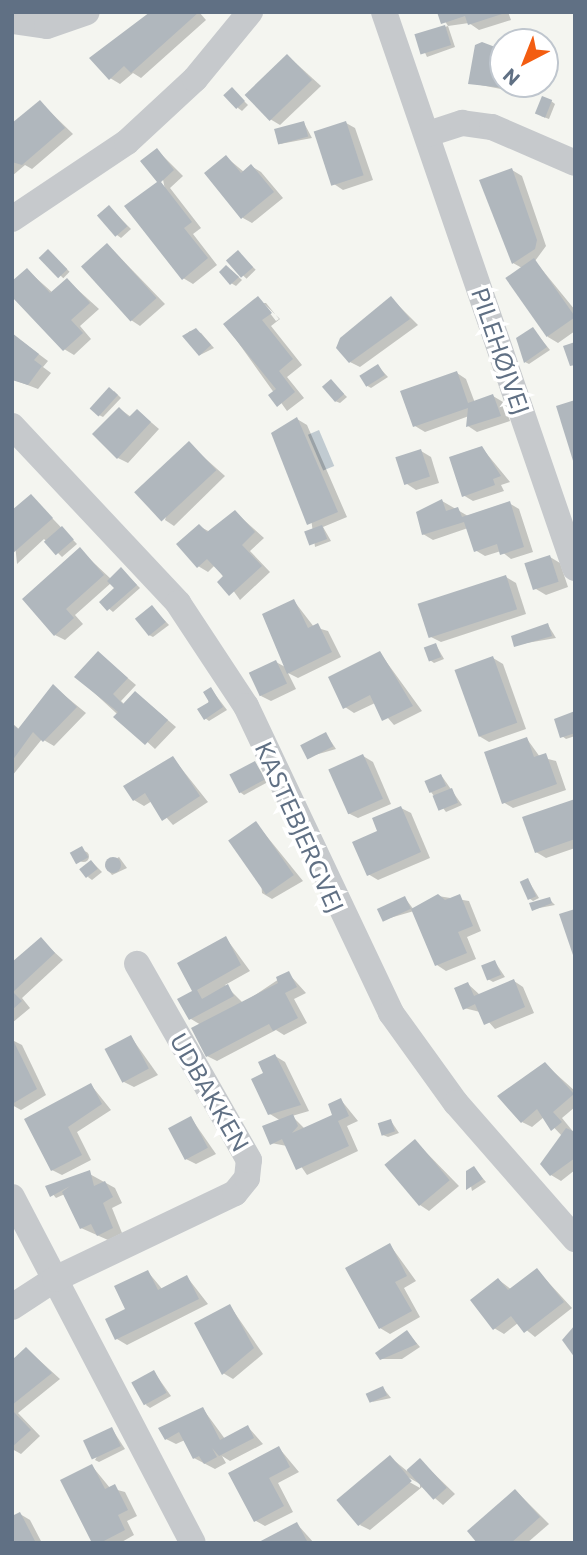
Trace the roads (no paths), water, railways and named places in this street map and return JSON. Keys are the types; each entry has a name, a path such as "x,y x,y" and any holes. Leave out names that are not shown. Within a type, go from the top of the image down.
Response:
{"street":[{"path":"12,21 47,26 87,12"},
{"path":"12,219 127,142 195,79 250,12"},
{"name":"PILEHØJVEJ","path":"384,12 575,568"},
{"path":"428,134 462,123 492,127 575,163"},
{"name":"KASTEBJERGVEJ","path":"12,426 178,603 246,706 391,1013 456,1103 575,1239"},
{"name":"UDBAKKEN","path":"12,1307 55,1279 235,1193 247,1178 249,1160 137,964"},
{"path":"12,1197 192,1543"}]}
